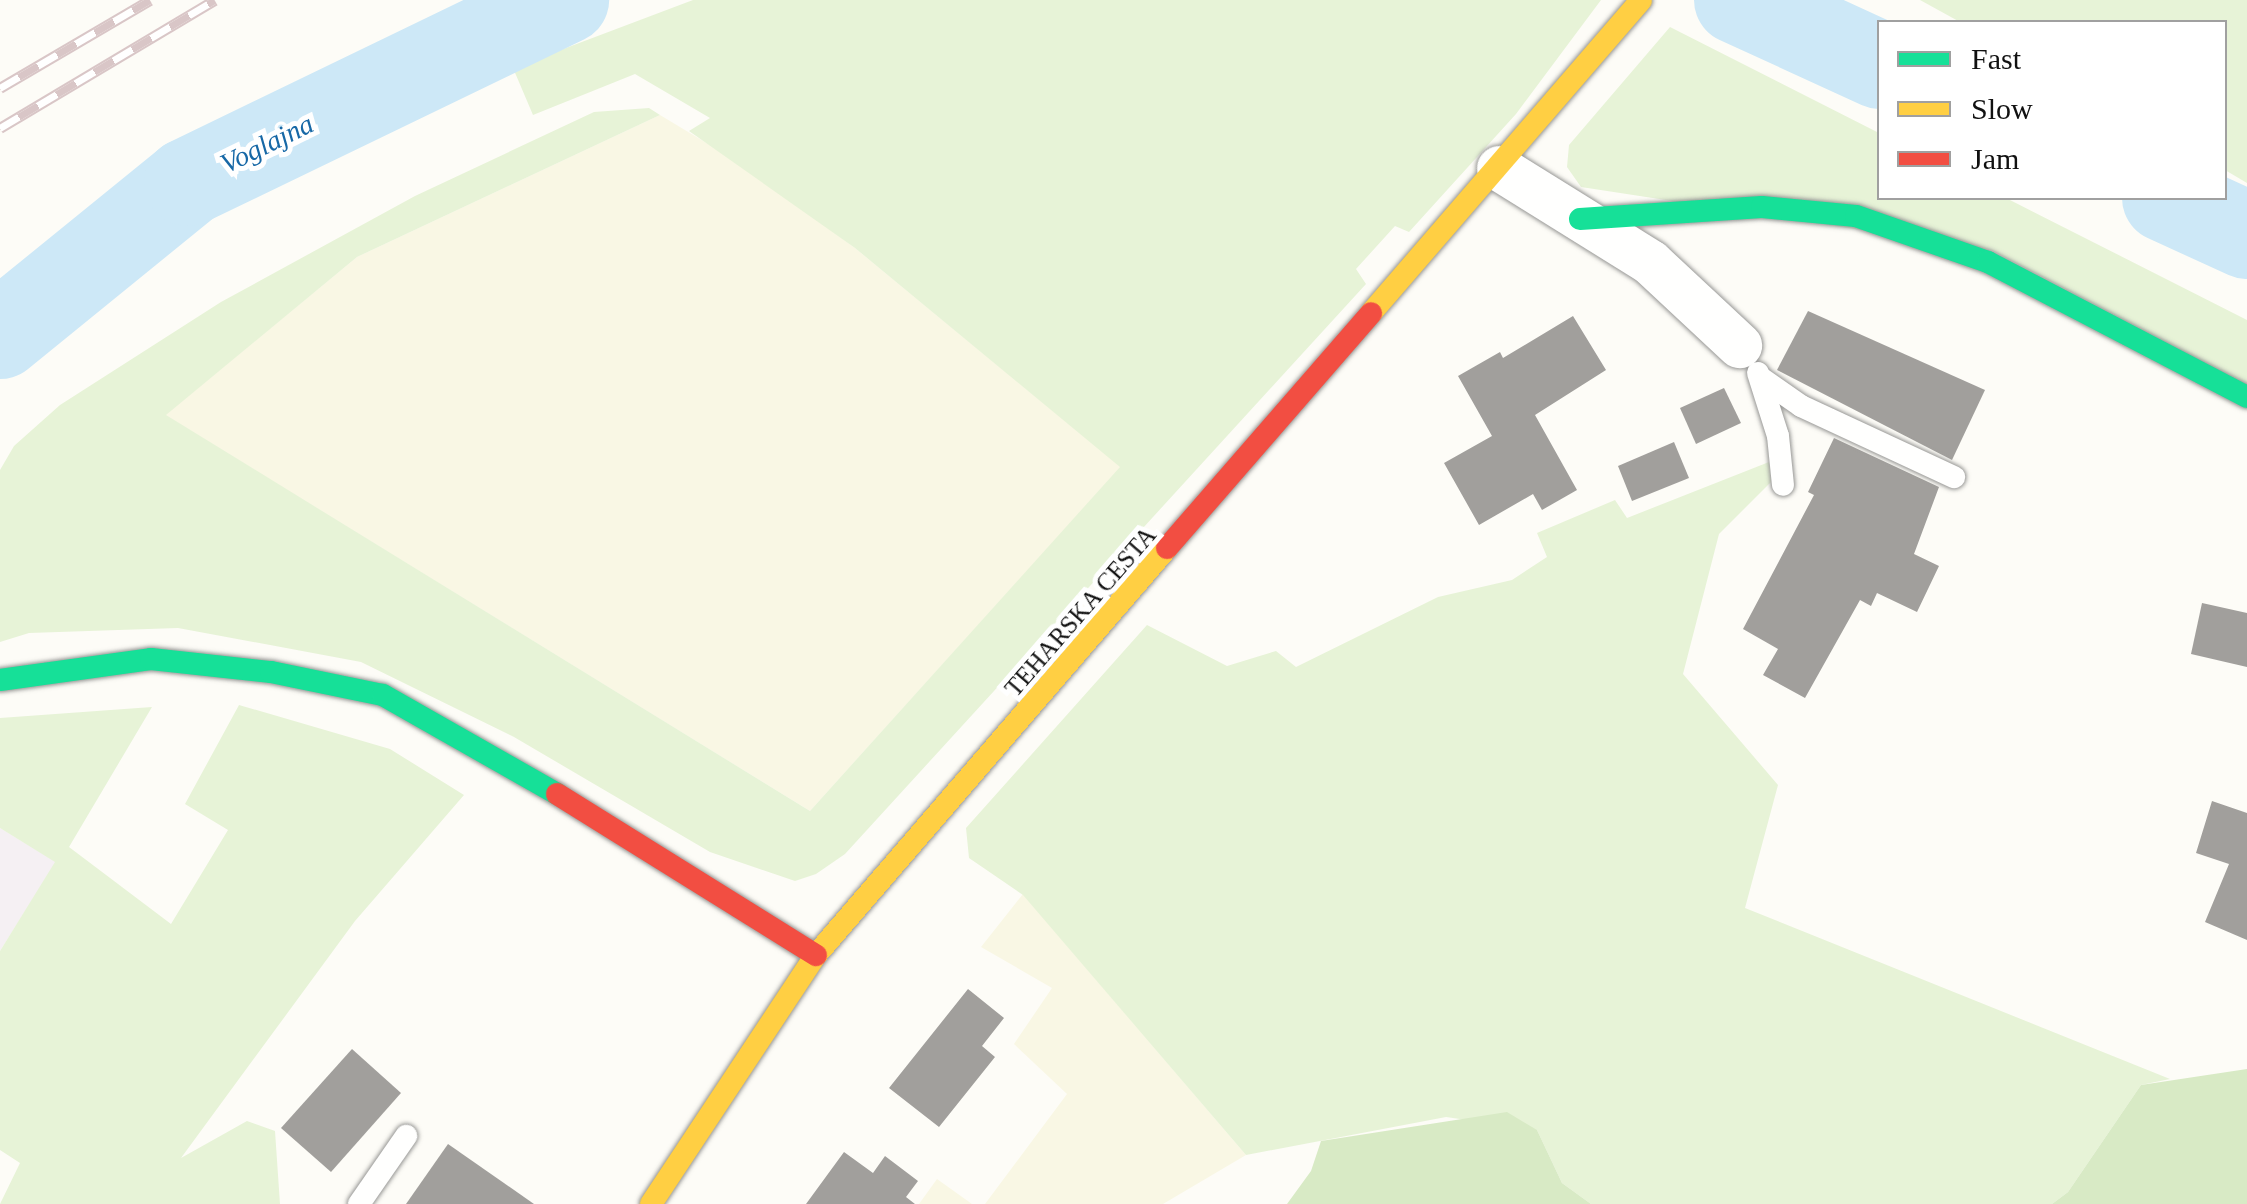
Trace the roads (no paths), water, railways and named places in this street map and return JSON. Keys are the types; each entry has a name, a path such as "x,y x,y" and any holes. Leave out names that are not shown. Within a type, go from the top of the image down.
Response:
{"street":[{"name":"TEHARSKA CESTA","path":"651,1204 816,955 1641,0"},
{"path":"1499,168 1650,262 1750,362"},
{"path":"1580,219 1762,207 1856,216 1988,262 2247,397"},
{"path":"0,680 151,659 271,672 383,695 597,816 816,955"}],"lane":[{"path":"1750,362 1801,406 1954,476"},
{"path":"1750,362 1783,485"},
{"path":"359,1204 406,1136"}],"waterway":[{"name":"Voglajna","path":"0,335 188,182 565,0"},
{"name":"Voglajna","path":"1738,0 1877,64"},
{"name":"Voglajna","path":"2170,200 2247,235"}],"railway":[{"path":"0,88 150,0"},
{"path":"0,128 215,0"}]}
